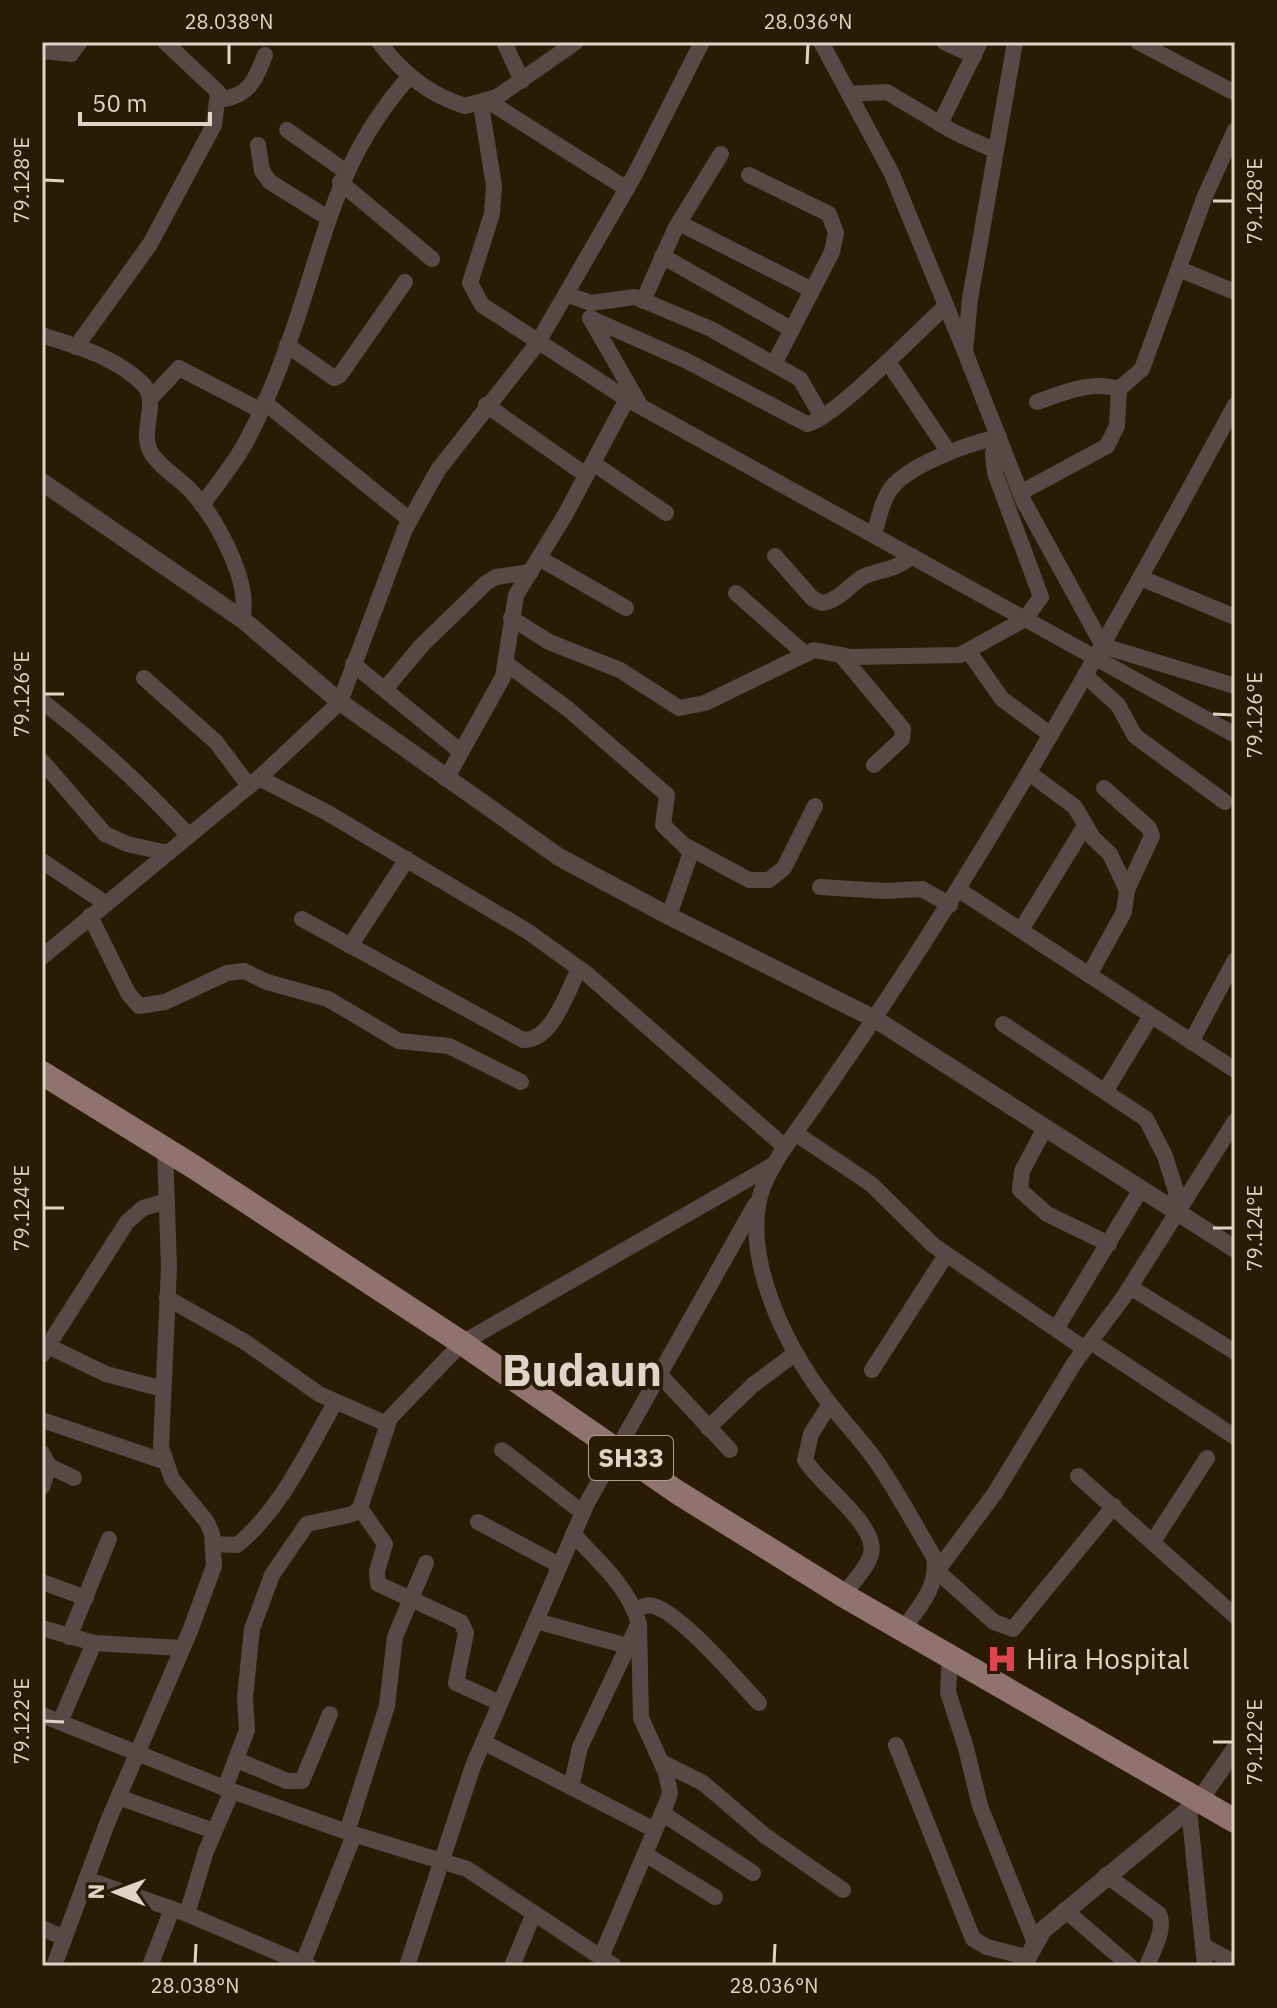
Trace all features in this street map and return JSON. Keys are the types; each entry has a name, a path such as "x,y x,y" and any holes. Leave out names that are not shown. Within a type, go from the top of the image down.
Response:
{"main road":[{"name":"SH33","path":"42,1073 165,1149 462,1343 677,1492 1194,1805 1235,1821"}],"street":[{"path":"42,51 71,54 80,42"},
{"path":"76,347 139,262 214,125 219,100 213,87 165,42"},
{"path":"379,42 410,76 448,101 465,106 484,103 522,81 576,42"},
{"path":"504,42 522,81"},
{"path":"42,957 254,782 340,702 387,570 410,520 438,470 572,296 702,42"},
{"path":"821,42 892,174 1020,493 1100,652 1235,686"},
{"path":"940,124 977,49 944,42"},
{"path":"965,352 970,299 1015,42"},
{"path":"1138,42 1235,93"},
{"path":"219,100 237,98 249,89 265,55"},
{"path":"202,505 246,442 262,406 287,345 343,177 372,122 410,76"},
{"path":"849,94 887,92 940,124 996,151"},
{"path":"484,103 627,189"},
{"path":"484,103 494,186 492,214 470,283 482,305 537,344 634,403 1025,619 1100,652 1235,735"},
{"path":"287,130 432,259"},
{"path":"1020,493 1107,446 1117,426 1119,389 1142,369 1205,196 1235,130"},
{"path":"258,145 262,171 270,182 328,218"},
{"path":"643,301 679,223 721,154"},
{"path":"749,175 829,214 834,221 832,252 810,289 774,364"},
{"path":"679,223 810,289"},
{"path":"662,256 791,329"},
{"path":"1179,269 1235,292"},
{"path":"287,345 334,378 340,375 405,282"},
{"path":"572,296 599,303 627,296 711,329 800,379 822,417"},
{"path":"572,296 590,318 634,403"},
{"path":"590,318 687,361 797,422 814,423 888,362 946,306"},
{"path":"42,335 116,364 142,383 150,399 146,431 149,451 202,505 228,548 245,601 242,619"},
{"path":"888,362 948,451"},
{"path":"150,399 179,368 262,406 410,520"},
{"path":"1037,402 1077,389 1099,386 1119,389"},
{"path":"446,779 498,688 507,664 516,595 589,469 634,403"},
{"path":"486,405 666,513"},
{"path":"407,1966 483,1742 573,1534 617,1448 760,1197 774,1165 954,898 1029,773 1100,652 1235,405"},
{"path":"874,535 891,488 948,451 999,437"},
{"path":"511,618 549,642 620,670 679,708 705,703 805,654 823,649 841,655 944,657 969,652 1025,619 1039,603 1040,588 995,473 993,453 999,437"},
{"path":"42,482 242,619 340,702 559,857 875,1019 1235,1249"},
{"path":"775,556 813,599 828,603 866,576 891,571 912,556"},
{"path":"385,689 422,645 496,577 535,565 626,608"},
{"path":"1141,578 1235,617"},
{"path":"736,593 805,654"},
{"path":"969,652 1002,699 1051,735"},
{"path":"841,655 903,729 902,739 874,765"},
{"path":"353,664 461,752"},
{"path":"507,664 568,709 621,759 660,787 668,802 663,825 688,847 749,880 769,880 784,868 815,806"},
{"path":"1086,676 1118,705 1135,736 1225,802"},
{"path":"144,678 216,742 254,782 407,859 527,931 579,969 790,1140 871,1184 946,1255 1056,1329 1088,1345 1235,1437"},
{"path":"42,701 73,724 152,796 189,836"},
{"path":"42,761 105,834 127,844 168,853"},
{"path":"1029,773 1075,807 1085,826 1110,854 1127,890"},
{"path":"1089,975 1124,912 1127,890 1152,836 1149,828 1104,788"},
{"path":"1021,930 1085,826"},
{"path":"669,916 690,859 688,847"},
{"path":"350,946 407,859"},
{"path":"42,861 105,903"},
{"path":"820,887 884,891 922,889 954,898 1021,930 1235,1070"},
{"path":"90,916 128,993 139,1006 165,1002 227,973 244,971 267,982 328,999 399,1041 449,1046 521,1082"},
{"path":"302,919 523,1040 541,1036 579,969"},
{"path":"1191,1042 1235,960"},
{"path":"1106,1090 1151,1016"},
{"path":"1003,1024 1132,1107 1152,1127 1176,1191 1176,1212"},
{"path":"903,1629 928,1594 937,1571 995,1493 1235,1121"},
{"path":"1045,1128 1022,1171 1020,1190 1047,1214 1109,1244"},
{"path":"54,1966 118,1797 214,1566 213,1544 207,1522 172,1479 163,1461 167,1298 165,1149"},
{"path":"150,1966 179,1911 214,1831 247,1730 245,1697 252,1629 272,1575 307,1524 353,1514 360,1508 387,1424 397,1407 462,1343 774,1165"},
{"path":"1056,1329 1141,1189"},
{"path":"760,1197 756,1224 763,1266 770,1293 796,1353 830,1404 874,1459 934,1557 937,1571 994,1622 1013,1629 1114,1506"},
{"path":"163,1389 106,1374 45,1351 127,1222 143,1208 167,1201"},
{"path":"872,1370 946,1255"},
{"path":"1130,1287 1235,1352"},
{"path":"167,1298 245,1342 335,1403 387,1424"},
{"path":"708,1428 753,1385 796,1353"},
{"path":"660,1375 730,1450"},
{"path":"213,1544 237,1545 254,1528 271,1508 335,1403"},
{"path":"830,1404 811,1434 805,1460 865,1529 872,1544 868,1561 843,1595"},
{"path":"42,1420 163,1461"},
{"path":"502,1450 583,1513"},
{"path":"1154,1540 1207,1458"},
{"path":"42,1487 46,1460 74,1478"},
{"path":"1078,1476 1154,1540 1235,1616"},
{"path":"360,1508 385,1544 377,1571 378,1584 465,1626 456,1683 500,1703"},
{"path":"478,1522 559,1565"},
{"path":"42,1715 138,1751 228,1790 351,1834 467,1869 608,1962 645,1854 670,1793 661,1762 650,1744 641,1718 637,1617 611,1575 573,1534"},
{"path":"69,1637 109,1539"},
{"path":"86,1879 179,1911 306,1965 351,1834 387,1706 395,1637 426,1563"},
{"path":"42,1582 86,1598"},
{"path":"571,1787 580,1747 645,1605 659,1608 711,1652 759,1703"},
{"path":"536,1621 627,1646"},
{"path":"42,1628 94,1643 182,1648"},
{"path":"60,1722 94,1643"},
{"path":"950,1655 948,1692 980,1806 1028,1955"},
{"path":"237,1760 287,1781 302,1781 330,1714"},
{"path":"483,1742 655,1830"},
{"path":"896,1745 973,1939 987,1947 1028,1955"},
{"path":"1028,1955 1043,1930 1065,1910 1194,1805 1235,1749"},
{"path":"661,1762 703,1783 764,1835 843,1890"},
{"path":"118,1797 214,1831"},
{"path":"1194,1805 1205,1966"},
{"path":"662,1813 753,1873"},
{"path":"645,1854 715,1897"},
{"path":"1106,1875 1159,1914 1163,1922 1147,1966"},
{"path":"1065,1910 1130,1966"},
{"path":"512,1966 534,1913"},
{"path":"42,1928 64,1938"},
{"path":"1204,1946 1235,1963"}],"place":[{"name":"Hira Hospital","path":"1002,1659"}],"district":[{"name":"Budaun","path":"582,1371"}]}
